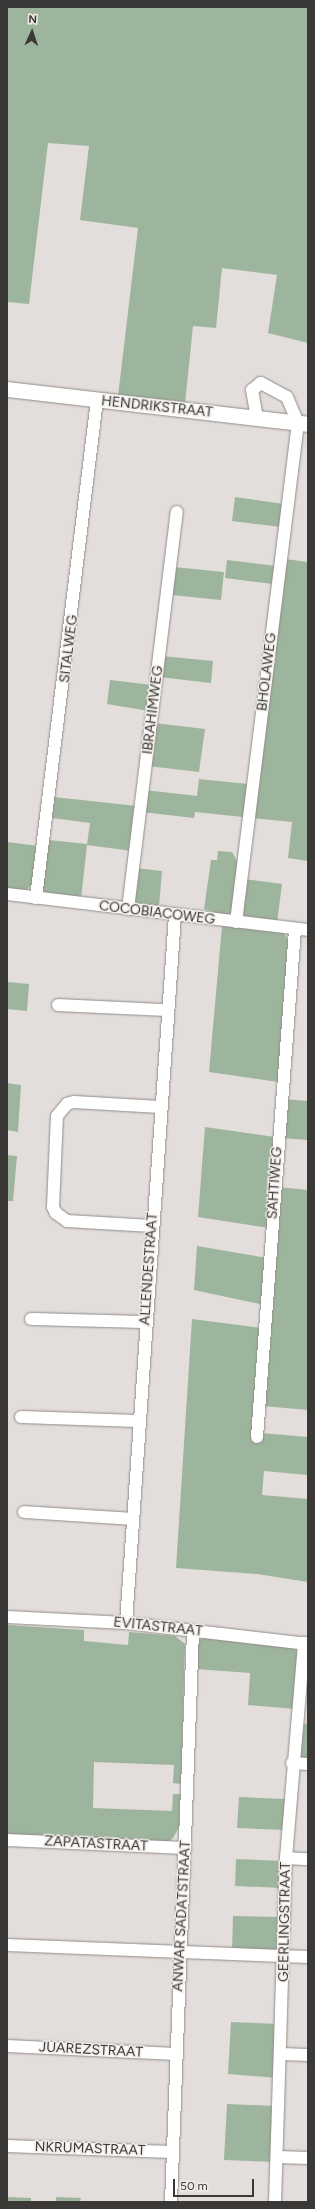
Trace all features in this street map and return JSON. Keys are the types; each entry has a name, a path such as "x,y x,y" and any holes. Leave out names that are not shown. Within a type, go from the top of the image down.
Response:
{"street":[{"path":"257,418 252,390 261,383 287,397 303,423"},
{"name":"HENDRIKSTRAAT","path":"7,389 303,423"},
{"name":"SITALWEG","path":"36,898 97,400"},
{"name":"BHOLAWEG","path":"236,922 303,423"},
{"name":"IBRAHIMWEG","path":"128,909 177,512"},
{"name":"COCOBIACOWEG","path":"7,894 308,930"},
{"name":"ALLENDESTRAAT","path":"126,1623 166,1010 175,915"},
{"name":"SAHTIWEG","path":"257,1437 295,929"},
{"path":"58,1005 166,1010"},
{"path":"152,1226 67,1221 56,1213 53,1207 57,1116 67,1104 74,1102 160,1107"},
{"path":"31,1319 145,1322"},
{"path":"21,1417 138,1421"},
{"path":"24,1512 132,1519"},
{"name":"EVITASTRAAT","path":"7,1617 126,1623 306,1643"},
{"name":"ANWAR SADATSTRAAT","path":"170,2202 193,1631"},
{"name":"GEERLINGSTRAAT","path":"275,2202 281,2054 286,1858 292,1763 306,1643"},
{"path":"292,1763 308,1764"},
{"name":"ZAPATASTRAAT","path":"7,1840 185,1848"},
{"path":"286,1858 308,1859"},
{"path":"7,1945 180,1954 308,1957"},
{"name":"JUAREZSTRAAT","path":"7,2046 176,2054"},
{"path":"281,2054 308,2055"},
{"name":"NKRUMASTRAAT","path":"7,2146 172,2152"},
{"path":"277,2157 308,2158"}],"green space":[{"path":"7,7 308,7 308,343 268,333 277,275 222,268 216,328 193,326 185,404 118,396 138,228 80,220 89,146 48,143 29,304 7,302"},
{"path":"235,497 284,504 281,527 232,521"},
{"path":"285,559 308,562 308,861 288,858 292,822 251,818"},
{"path":"227,560 276,566 273,584 225,578"},
{"path":"174,567 224,572 221,600 171,595"},
{"path":"162,656 213,661 211,683 159,677"},
{"path":"110,680 152,685 149,711 107,704"},
{"path":"154,723 205,729 199,772 148,766"},
{"path":"199,779 248,784 243,817 195,812 194,818 142,812 145,790 197,796"},
{"path":"54,797 137,806 132,851 87,845 81,899 45,893 42,889 49,840 87,844 90,823 52,818"},
{"path":"7,842 39,846 32,884 27,890 7,889"},
{"path":"218,851 232,852 238,863 232,912 227,916 204,909 211,860 217,860"},
{"path":"136,868 162,871 159,907 133,903"},
{"path":"244,879 282,884 277,922 244,917"},
{"path":"222,926 284,933 289,942 278,1082 209,1072"},
{"path":"7,982 29,984 27,1011 7,1009"},
{"path":"7,1083 21,1085 18,1132 7,1130"},
{"path":"283,1099 308,1101 308,1140 280,1138"},
{"path":"205,1127 275,1137 269,1228 198,1217"},
{"path":"7,1155 17,1156 13,1201 7,1201"},
{"path":"278,1187 308,1190 308,1410 263,1406"},
{"path":"197,1246 267,1258 264,1305 194,1290"},
{"path":"192,1319 261,1328 261,1433 308,1437 308,1475 264,1471 262,1495 308,1499 308,1582 257,1574 176,1568"},
{"path":"7,1625 84,1630 84,1641 128,1645 129,1632 175,1636 185,1644 181,1784 173,1783 174,1765 94,1762 93,1808 172,1811 173,1794 181,1794 179,1827 173,1838 168,1842 7,1835"},
{"path":"206,1637 294,1647 299,1652 295,1709 248,1705 250,1673 196,1669 197,1641"},
{"path":"299,1723 308,1724 308,1761 300,1760"},
{"path":"239,1797 286,1799 285,1830 237,1828"},
{"path":"236,1859 283,1861 282,1888 235,1886"},
{"path":"233,1916 282,1917 280,1951 232,1953"},
{"path":"231,2022 279,2024 277,2078 228,2074"},
{"path":"227,2104 276,2106 274,2162 224,2160"},
{"path":"7,2197 31,2198 31,2202 7,2202"},
{"path":"56,2197 81,2198 80,2202 56,2202"}]}
